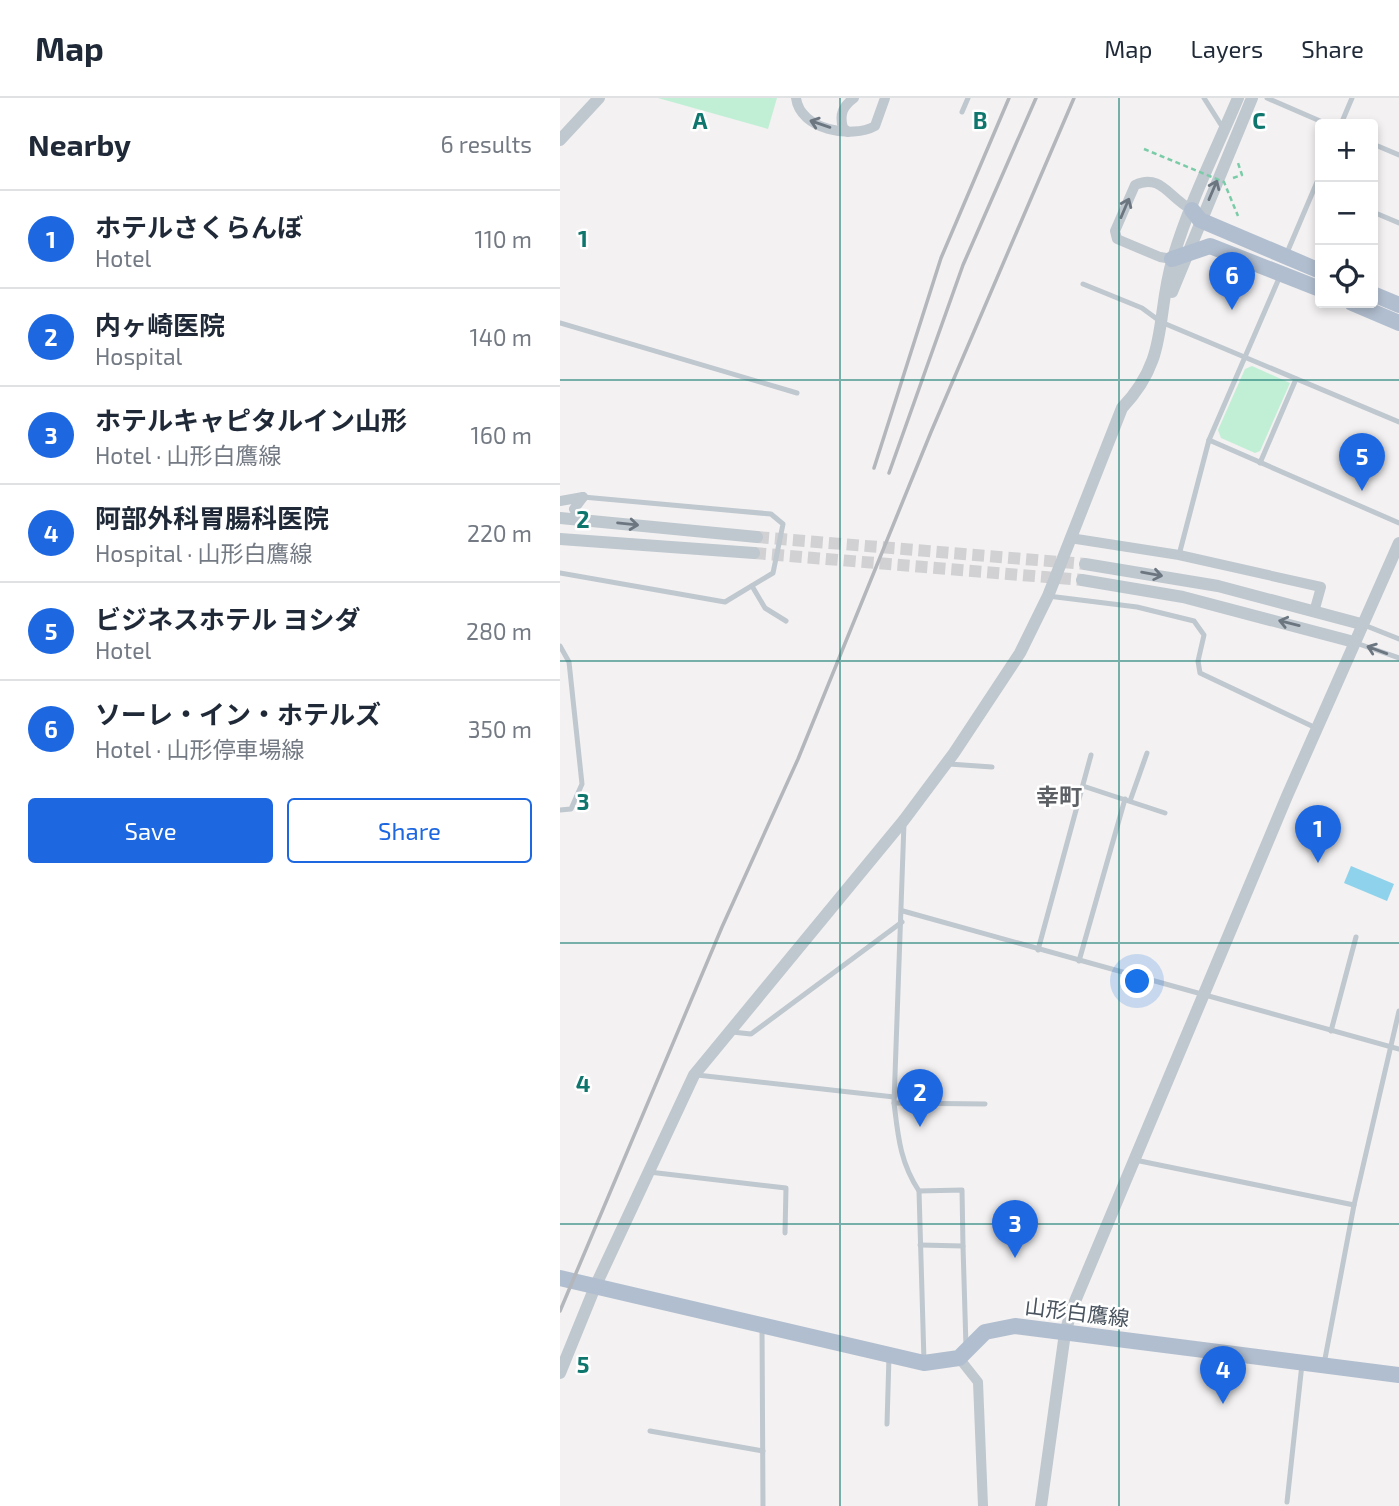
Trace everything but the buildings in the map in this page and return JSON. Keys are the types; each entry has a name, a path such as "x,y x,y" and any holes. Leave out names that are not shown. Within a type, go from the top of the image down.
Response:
{"main road":[{"path":"1196,215 1315,269"},
{"path":"1180,257 1199,247 1210,246 1315,287"},
{"path":"1378,296 1399,305"},
{"path":"1364,308 1399,323"},
{"name":"山形白鷹線","path":"560,1278 924,1363 963,1353 985,1332 1006,1326 1399,1375"}],"street":[{"path":"560,140 599,98"},
{"path":"796,98 797,107 811,121 850,134 875,126 885,98"},
{"path":"850,134 843,128 841,116 842,108 854,98"},
{"path":"560,1373 595,1287 694,1075 904,820 1020,653 1048,596 1122,408 1142,387 1157,348 1161,321 1180,257 1238,98"},
{"path":"1196,215 1252,98"},
{"path":"1180,257 1160,257 1117,239 1115,231 1135,185 1147,179 1157,182 1176,201 1196,215"},
{"path":"560,501 583,497"},
{"path":"580,520 574,509 583,497"},
{"path":"560,518 757,537"},
{"path":"1070,538 1179,555 1321,587 1314,612"},
{"path":"560,539 754,553"},
{"path":"1041,1506 1065,1333 1317,727 1399,543"},
{"path":"1085,564 1218,586 1361,624"},
{"path":"1082,580 1183,597 1354,642"},
{"path":"963,1353 978,1382 983,1506"}],"lane":[{"path":"961,112 968,98"},
{"path":"1204,98 1225,131"},
{"path":"1267,98 1315,119"},
{"path":"1343,119 1352,98"},
{"path":"1378,146 1399,155"},
{"path":"1286,255 1315,194"},
{"path":"1378,214 1399,223"},
{"path":"1179,555 1209,440 1282,273"},
{"path":"1083,284 1142,308 1161,321 1399,422"},
{"path":"560,323 797,393"},
{"path":"1260,463 1296,379"},
{"path":"1209,440 1399,523"},
{"path":"560,573 725,602 773,573 783,524 771,514 583,497"},
{"path":"752,586 765,608 786,621"},
{"path":"1048,596 1137,607 1194,621 1204,635 1198,661 1200,673 1317,727"},
{"path":"1361,624 1399,639"},
{"path":"1354,642 1399,659"},
{"path":"560,646 569,662 582,784 571,809 560,810"},
{"path":"1079,961 1128,800 1147,753"},
{"path":"1038,950 1091,755"},
{"path":"946,763 992,767"},
{"path":"1083,786 1165,813"},
{"path":"904,820 903,912 894,1100 898,1143 905,1170 919,1191 924,1363"},
{"path":"903,912 1399,1049"},
{"path":"729,1031 751,1034 902,922"},
{"path":"1331,1031 1356,937"},
{"path":"1324,1364 1354,1205 1399,1011"},
{"path":"694,1075 894,1100 985,1104"},
{"path":"1135,1160 1354,1205"},
{"path":"649,1172 786,1188 785,1233"},
{"path":"919,1191 961,1190 963,1353"},
{"path":"920,1245 962,1246"},
{"path":"762,1327 764,1506"},
{"path":"887,1424 889,1356"},
{"path":"1287,1502 1303,1361"},
{"path":"650,1431 763,1451"}],"path":[{"path":"1144,149 1224,182 1238,216"}],"green space":[{"path":"658,98 777,98 768,129"},
{"path":"1252,366 1290,383 1260,451 1255,453 1221,438 1218,430 1245,369"}],"water":[{"path":"1351,866 1394,884 1387,901 1344,883"}],"tunnel":[{"path":"757,537 1085,564"},
{"path":"754,553 1082,580"}],"railway":[{"path":"874,468 941,258 1009,98"},
{"path":"889,473 963,265 1036,98"},
{"path":"560,1311 722,927 798,759 931,432 1074,98"}],"place":[{"name":"ソーレ・イン・ホテルズ","path":"1232,310"},
{"name":"ビジネスホテル ヨシダ","path":"1362,491"},
{"name":"ホテルさくらんぼ","path":"1318,863"},
{"name":"内ヶ崎医院","path":"920,1127"},
{"name":"ホテルキャピタルイン山形","path":"1015,1258"},
{"name":"阿部外科胃腸科医院","path":"1223,1404"}],"district":[{"name":"幸町","path":"1059,797"}]}
